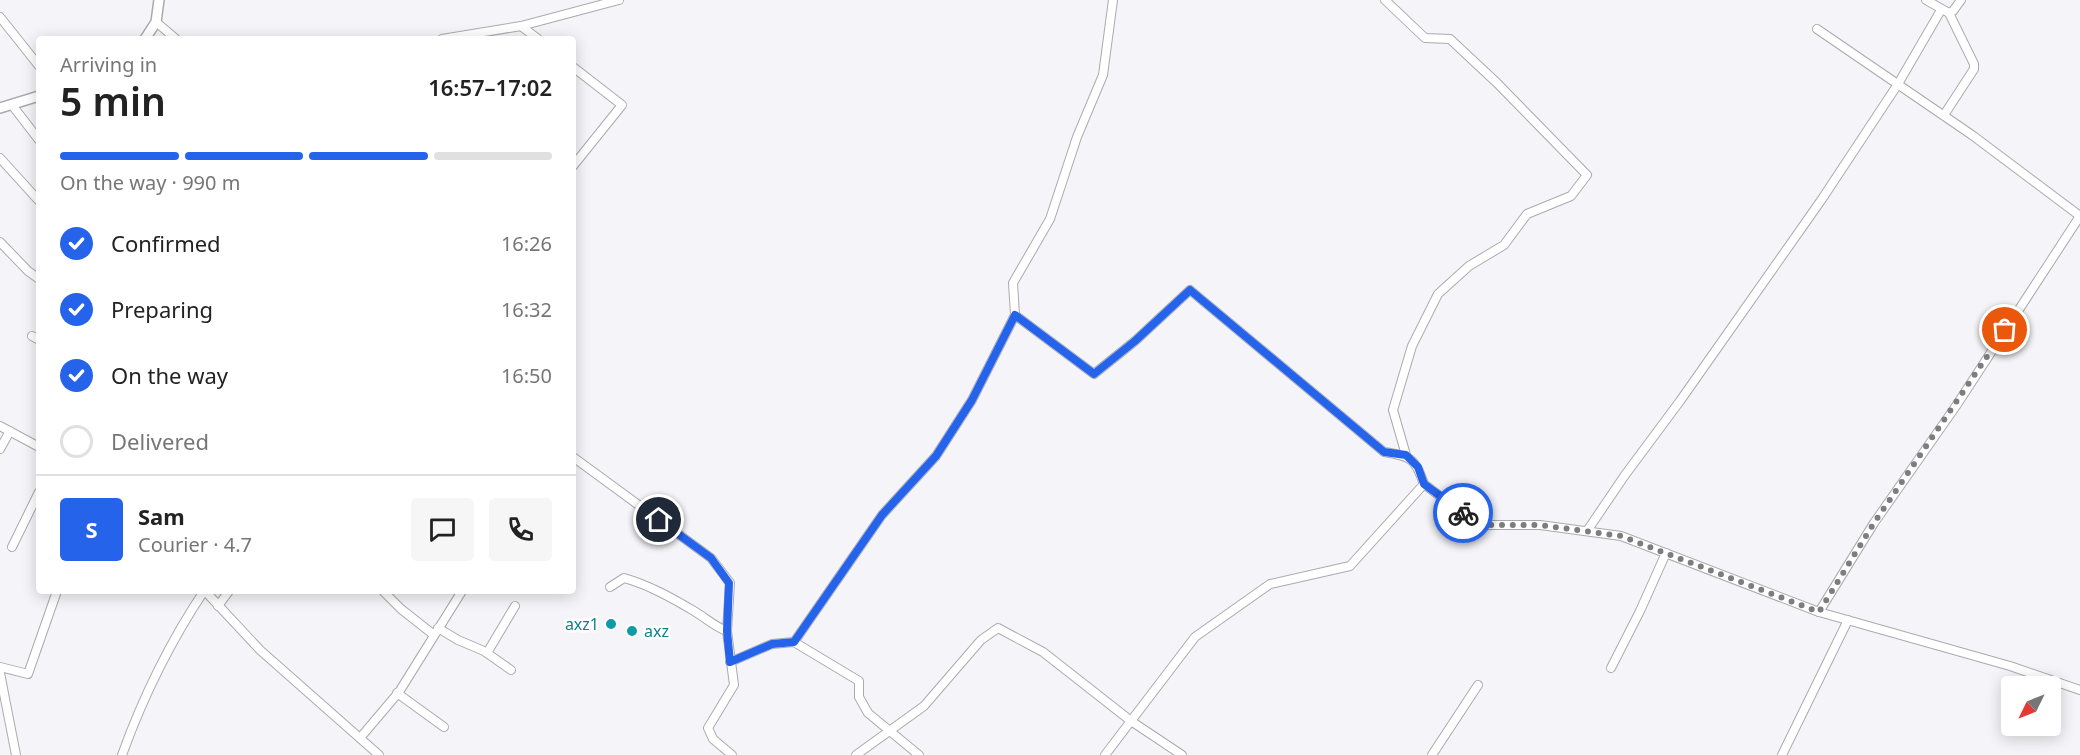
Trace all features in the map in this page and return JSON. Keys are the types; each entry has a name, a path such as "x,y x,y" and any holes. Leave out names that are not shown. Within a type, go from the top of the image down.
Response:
{"street":[{"path":"147,36 156,21 159,0"},
{"path":"460,36 521,26 619,0"},
{"path":"794,642 882,515 936,456 972,400 1015,315 1013,283 1050,219 1077,137 1103,75 1113,0"},
{"path":"1385,0 1425,38 1450,39 1497,83 1587,175 1571,196 1527,214 1504,245 1469,266 1438,294 1412,346 1393,410 1406,455 1418,467 1424,484 1478,525 1540,525 1621,536 1819,612 2010,666 2080,690"},
{"path":"1926,0 1945,12 1974,64 1974,69 1944,115"},
{"path":"1587,531 1822,199 1945,12 1953,11 1962,0"},
{"path":"0,17 36,62"},
{"path":"156,21 173,36"},
{"path":"521,26 534,36"},
{"path":"1817,29 1944,115 2080,216 1956,406 1874,523 1819,612"},
{"path":"576,69 622,105 576,162"},
{"path":"4,105 36,97"},
{"path":"4,105 36,137"},
{"path":"0,158 36,198"},
{"path":"0,242 36,277"},
{"path":"1015,315 1094,374 1135,341 1190,290 1384,452 1406,455"},
{"path":"0,426 36,441"},
{"path":"0,449 10,431"},
{"path":"576,459 711,558 729,583 727,631 734,685 708,728 713,739 732,755"},
{"path":"1105,755 1195,637 1270,584 1350,566 1424,484"},
{"path":"12,547 36,498"},
{"path":"1611,668 1666,553"},
{"path":"610,587 624,578 639,582 694,611 716,627 727,631"},
{"path":"0,667 28,674 56,594"},
{"path":"122,755 145,696 180,627 203,594"},
{"path":"208,594 260,650 379,755"},
{"path":"218,606 227,594"},
{"path":"386,594 401,609 436,632 487,653 512,670"},
{"path":"360,738 398,693 460,594"},
{"path":"487,653 515,606"},
{"path":"1782,755 1848,620"},
{"path":"856,755 924,706 981,640 998,628 1043,652 1131,721 1182,755"},
{"path":"730,662 772,644 794,642 859,681 859,697 868,712 919,755"},
{"path":"0,673 16,755"},
{"path":"1432,755 1478,685"},
{"path":"398,693 444,727"}],"way so far":[{"path":"1463,513 1478,525 1540,525 1621,536 1819,612 1874,523 1956,406 2005,330"}],"place":[{"name":"axz1","path":"611,624"},
{"name":"axz","path":"632,631"}],"route":[{"path":"659,520 711,558 729,583 727,631 730,662 772,644 794,642 882,515 936,456 972,400 1015,315 1094,374 1135,341 1190,290 1384,452 1406,455 1418,467 1424,484 1463,513"}]}
